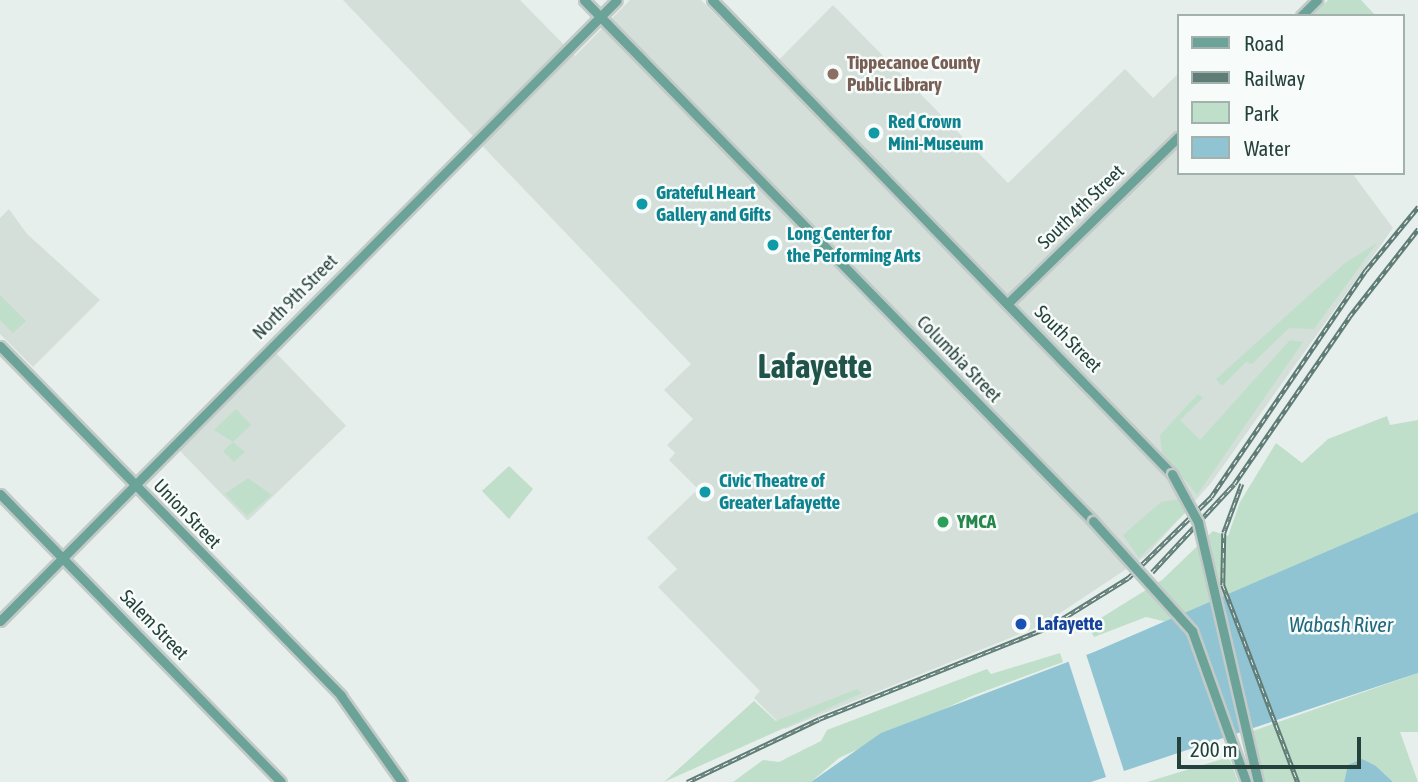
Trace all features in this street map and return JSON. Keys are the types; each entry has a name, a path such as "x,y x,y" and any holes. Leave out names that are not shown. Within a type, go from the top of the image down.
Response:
{"main road":[{"name":"Columbia Street","path":"584,0 1094,521 1192,631 1246,782"},
{"name":"North 9th Street","path":"0,621 617,0"},
{"name":"South Street","path":"712,0 1172,474 1198,522 1258,782"},
{"path":"1303,14 1317,0"},
{"name":"South 4th Street","path":"1008,303 1176,139"},
{"name":"Union Street","path":"0,346 349,705 402,782"},
{"name":"Salem Street","path":"0,494 281,782"}],"shaded area":[{"path":"343,0 520,0 575,56 630,0 701,0 769,70 833,5 1008,183 1125,69 1153,98 1176,76 1176,175 1353,175 1393,228 1211,483 1146,556 1042,625 785,729 754,698 760,691 658,587 677,569 647,538 698,489 669,460 675,453 667,445 693,419 664,390 691,364"},
{"path":"9,209 27,234 100,300 33,367 0,334 0,218"},
{"path":"276,353 346,426 248,521 177,448"}],"green space":[{"path":"1328,0 1361,0 1374,14 1314,14"},
{"path":"1377,243 1314,329 1289,328 1252,364 1246,362 1222,386 1216,379 1345,263"},
{"path":"0,295 26,321 13,333 0,320"},
{"path":"1290,340 1303,342 1197,495 1162,452 1160,435 1198,394 1203,398 1180,420 1200,440"},
{"path":"236,409 251,425 233,442 214,430"},
{"path":"1387,416 1390,425 1418,420 1418,512 1167,622 1146,617 1094,637 1088,626 1162,580 1213,531 1228,536 1240,502 1276,443 1302,463 1328,439"},
{"path":"233,442 245,452 234,462 223,451"},
{"path":"509,466 533,489 509,519 482,491"},
{"path":"248,478 272,495 247,516 225,494"},
{"path":"1179,499 1185,513 1139,558 1123,535 1161,502"},
{"path":"1060,653 1063,662 972,696 839,758 811,782 733,782 763,760 779,762 821,741 827,730 987,669 991,674"},
{"path":"1418,673 1418,732 1400,732 1418,782 1393,782 1376,766 1348,765 1344,782 1265,782 1253,731"},
{"path":"857,689 862,693 664,782 754,701 776,721"},
{"path":"1229,757 1238,782 1147,782"}],"water":[{"name":"Wabash River","path":"1418,512 1418,673 1091,782 811,782 881,733 1094,652"},
{"path":"1362,759 1376,766 1393,782 1344,782 1348,765"}],"pier":[{"path":"1085,651 1125,775 1107,781 1067,657"}],"railway":[{"path":"687,782 819,719 1049,627 1128,578 1211,497 1366,270 1418,207"},
{"path":"1152,572 1234,484 1349,317 1418,229"},
{"path":"1242,484 1224,533 1223,585 1298,782"}],"place":[{"name":"Tippecanoe County Public Library","path":"833,74"},
{"name":"Red Crown Mini-Museum","path":"874,133"},
{"name":"Grateful Heart Gallery and Gifts","path":"642,204"},
{"name":"Long Center for the Performing Arts","path":"773,245"},
{"name":"Civic Theatre of Greater Lafayette","path":"705,492"},
{"name":"YMCA","path":"943,522"},
{"name":"Lafayette","path":"1021,624"}],"district":[{"name":"Lafayette","path":"815,367"}]}
